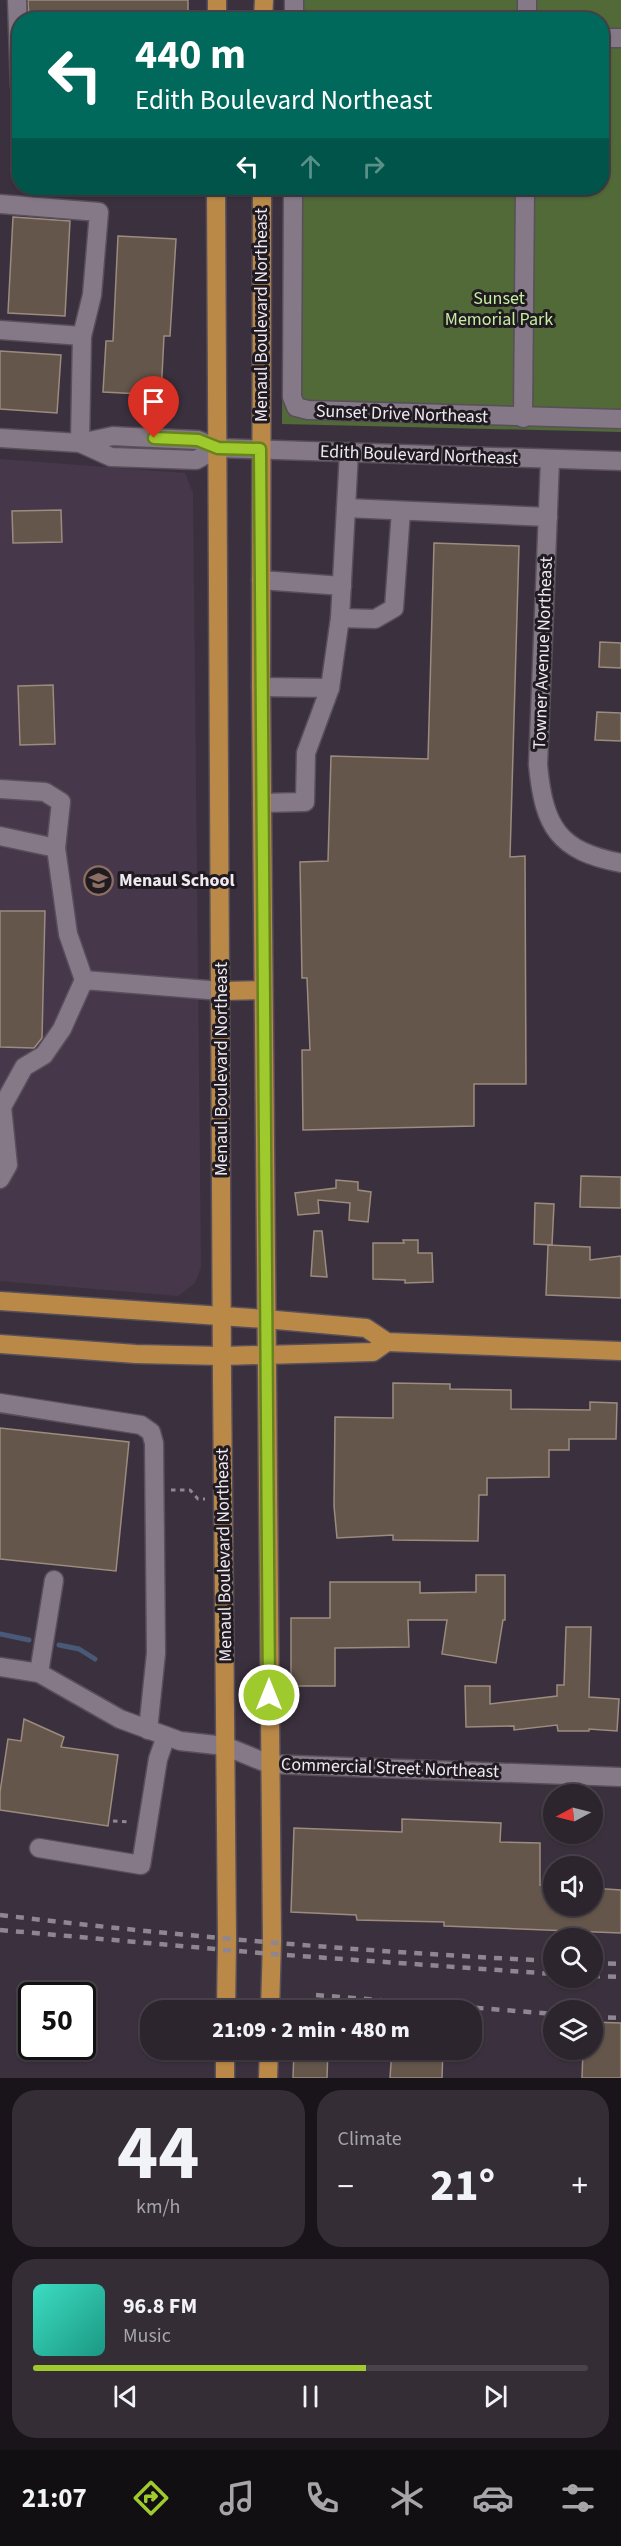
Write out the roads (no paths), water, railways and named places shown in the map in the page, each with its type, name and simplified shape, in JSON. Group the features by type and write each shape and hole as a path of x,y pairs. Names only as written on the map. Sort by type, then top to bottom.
{"main road":[{"name":"Menaul Boulevard Northeast","path":"216,195 226,2000"},
{"name":"Menaul Boulevard Northeast","path":"262,195 261,687 272,1954 270,2000"},
{"path":"221,991 263,990"},
{"path":"0,1301 366,1328 387,1342 621,1351"},
{"path":"0,1344 222,1356 373,1352 387,1342"},
{"path":"225,2060 225,2078"},
{"path":"268,2078 269,2060"}],"street":[{"name":"Sunset Drive Northeast","path":"293,195 292,397 296,408 523,418 621,419"},
{"path":"523,418 525,195"},
{"path":"0,204 99,212 92,295 82,336 80,443"},
{"path":"0,330 82,336"},
{"name":"Edith Boulevard Northeast","path":"0,438 80,443 112,436 198,440 218,448 621,461"},
{"path":"130,457 131,437"},
{"name":"Edith Boulevard Northeast","path":"80,443 111,456 196,460 218,448"},
{"path":"262,803 304,802 306,753 330,688 340,618 349,452"},
{"name":"Towner Avenue Northeast","path":"550,460 538,765 542,800 564,840 579,851 600,859 621,863"},
{"path":"346,508 548,517"},
{"path":"340,618 375,619 394,608 400,511"},
{"path":"261,580 342,586"},
{"path":"261,687 330,688"},
{"path":"0,789 45,792 61,802 56,849 68,934 84,980 62,1029 44,1055 24,1067 2,1107 8,1165 0,1179"},
{"path":"0,836 56,849"},
{"path":"84,980 221,991"},
{"path":"0,1403 141,1425 151,1432 154,1443 156,1653 148,1730"},
{"path":"39,1673 54,1580"},
{"name":"Commercial Street Northeast","path":"2,1670 39,1673 120,1719 180,1741 225,1746 269,1764 621,1777"},
{"path":"39,1848 141,1865 158,1759 166,1736"}],"waterway":[{"path":"0,1634 29,1640"},
{"path":"59,1645 79,1649 95,1659"}],"railway":[{"path":"0,1915 276,1943 543,1960"},
{"path":"0,1930 272,1954 543,1973"},
{"path":"603,1963 621,1964"},
{"path":"603,1976 621,1977"},
{"path":"316,1995 543,2013"},
{"path":"603,2017 621,2018"}],"place":[{"name":"Menaul School","path":"98,880"}],"park label":[{"name":"Sunset Memorial Park","path":"499,308"}]}
